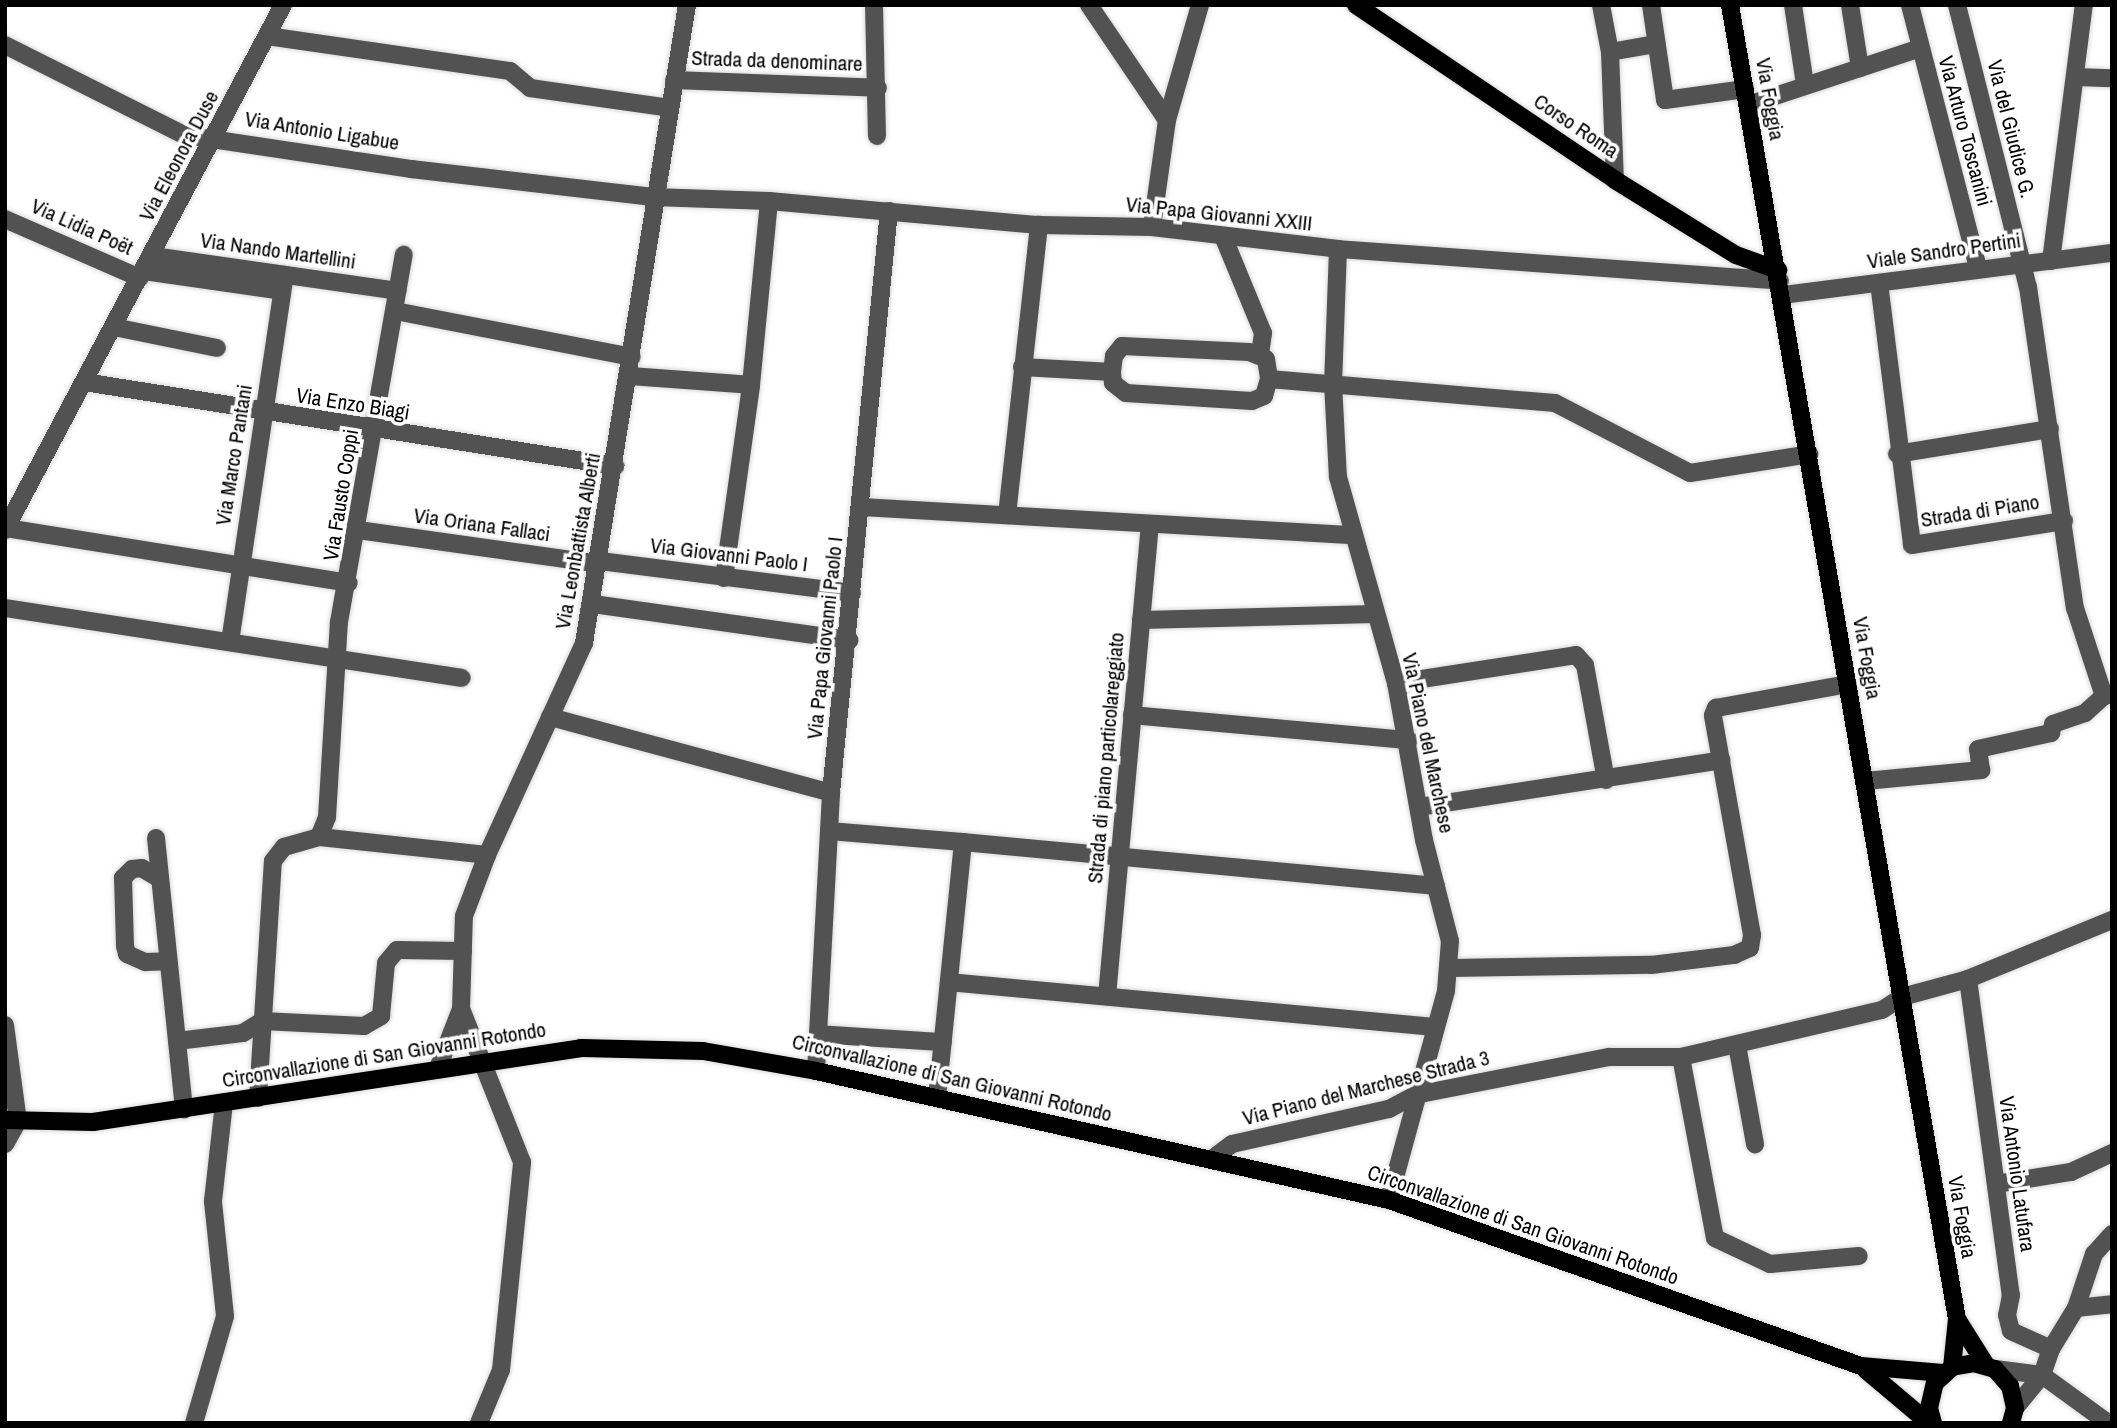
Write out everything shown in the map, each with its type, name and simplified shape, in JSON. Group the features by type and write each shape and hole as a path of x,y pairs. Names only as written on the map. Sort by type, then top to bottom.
{"main road":[{"name":"Corso Roma","path":"1356,5 1615,180 1780,282"},
{"name":"Via Foggia","path":"1730,5 1810,454 1956,1319 1947,1370 1930,1395 1931,1423"},
{"name":"Circonvallazione di San Giovanni Rotondo","path":"12,1121 93,1122 581,1048 646,1047 715,1052 937,1097 1389,1200 1861,1366 1947,1370"},
{"name":"Via Foggia","path":"1956,1319 1990,1367 2010,1386 2013,1415"},
{"name":"Circonvallazione di San Giovanni Rotondo","path":"1861,1366 1931,1423"},
{"path":"1947,1370 1990,1367"}],"street":[{"name":"Via Eleonora Duse","path":"6,529 215,137 282,5"},
{"name":"Via Leonbattista Alberti","path":"479,1423 501,1370 522,1162 461,1009 464,916 487,855 577,662 593,604 632,357 653,197 687,5"},
{"path":"874,5 877,136"},
{"path":"1089,5 1167,120"},
{"path":"1152,227 1167,120 1200,5"},
{"path":"1601,5 1609,52 1615,180"},
{"path":"1651,5 1665,100 1746,97 1805,84 1920,48"},
{"path":"1793,5 1805,84"},
{"path":"1850,5 1860,68"},
{"name":"Via Arturo Toscanini","path":"1910,5 1978,268"},
{"name":"Via del Giudice G.","path":"1957,5 2021,263"},
{"path":"2050,261 2084,5"},
{"path":"267,36 510,71 530,88 670,108"},
{"path":"1609,52 1656,44"},
{"name":"Via Antonio Ligabue","path":"5,45 184,135 215,137 411,169 653,197"},
{"path":"2075,77 2112,78"},
{"name":"Strada da denominare","path":"674,79 878,88"},
{"name":"Via Papa Giovanni XXIII","path":"653,197 769,201 1039,225 1152,227 1338,249 1780,282"},
{"path":"724,578 751,385 769,201"},
{"name":"Via Papa Giovanni Paolo I","path":"816,1071 831,793 849,640 889,211"},
{"name":"Via Lidia Poët","path":"6,220 145,268"},
{"path":"1007,515 1039,225"},
{"path":"1223,236 1263,333 1260,354"},
{"name":"Via Piano del Marchese","path":"1338,249 1333,383 1338,477 1396,683 1409,740 1419,807 1450,941 1450,968 1389,1200"},
{"name":"Viale Sandro Pertini","path":"1780,282 1879,283 1978,268 2112,253"},
{"name":"Via Fausto Coppi","path":"318,837 327,817 336,659 404,255"},
{"name":"Strada di Piano","path":"2021,263 2028,287 2075,608 2108,695"},
{"name":"Via Nando Martellini","path":"145,268 284,283 398,291"},
{"name":"Via Marco Pantani","path":"230,642 284,283"},
{"name":"Strada di Piano","path":"1879,283 1897,454 1912,545 2064,522"},
{"path":"395,310 632,357"},
{"path":"114,327 217,348"},
{"path":"1122,346 1260,354 1266,359 1269,379 1264,396 1252,401 1126,393 1113,383 1114,356 1122,346"},
{"path":"1022,367 1112,372"},
{"path":"629,376 751,385"},
{"path":"1269,379 1555,403 1690,473 1810,454"},
{"name":"Via Enzo Biagi","path":"84,382 263,413 615,466"},
{"path":"1897,454 2050,429"},
{"path":"862,507 1353,535"},
{"name":"Strada di piano particolareggiato","path":"1107,996 1150,525"},
{"path":"6,529 349,583"},
{"name":"Via Oriana Fallaci","path":"358,530 600,563"},
{"name":"Via Giovanni Paolo I","path":"600,563 852,593"},
{"path":"593,604 849,640"},
{"path":"5,608 462,678"},
{"path":"1141,621 1376,614"},
{"path":"1396,683 1576,655 1585,665 1606,780"},
{"path":"1450,968 1651,965 1734,955 1750,948 1752,935 1713,715 1716,708 1848,684"},
{"path":"1865,780 1981,770 1978,749 2052,733 2053,724 2085,713 2108,695"},
{"path":"1132,715 1409,740"},
{"path":"550,717 831,793"},
{"path":"1419,807 1721,760"},
{"path":"829,831 1436,886"},
{"path":"258,1098 273,861 284,846 318,837 487,855"},
{"path":"156,838 184,1110"},
{"path":"937,1097 963,842"},
{"path":"160,879 142,868 132,869 123,878 125,946 127,954 145,962 168,961"},
{"name":"Via Piano del Marchese Strada 3","path":"1212,1159 1232,1144 1390,1109 1415,1095 1609,1057 1681,1057 1882,1010 1902,997 1968,979 2112,920"},
{"path":"177,1041 243,1033 262,1021 364,1026 381,1016 386,963 397,950 463,951"},
{"name":"Via Antonio Latufara","path":"1968,979 1996,1184 2011,1331 2051,1349"},
{"path":"949,982 1434,1027"},
{"path":"438,1068 461,1009"},
{"path":"5,1025 12,1121 5,1144"},
{"path":"818,1034 943,1042"},
{"path":"1737,1045 1755,1144"},
{"path":"1681,1057 1715,1238 1770,1264 1859,1256"},
{"path":"194,1423 225,1316 213,1201 224,1103"},
{"path":"1996,1184 2071,1172 2112,1153"},
{"path":"2013,1415 2042,1375 2051,1349 2076,1308 2108,1239"},
{"path":"2076,1308 2112,1304"},
{"path":"1990,1367 2042,1375 2108,1423"}]}
